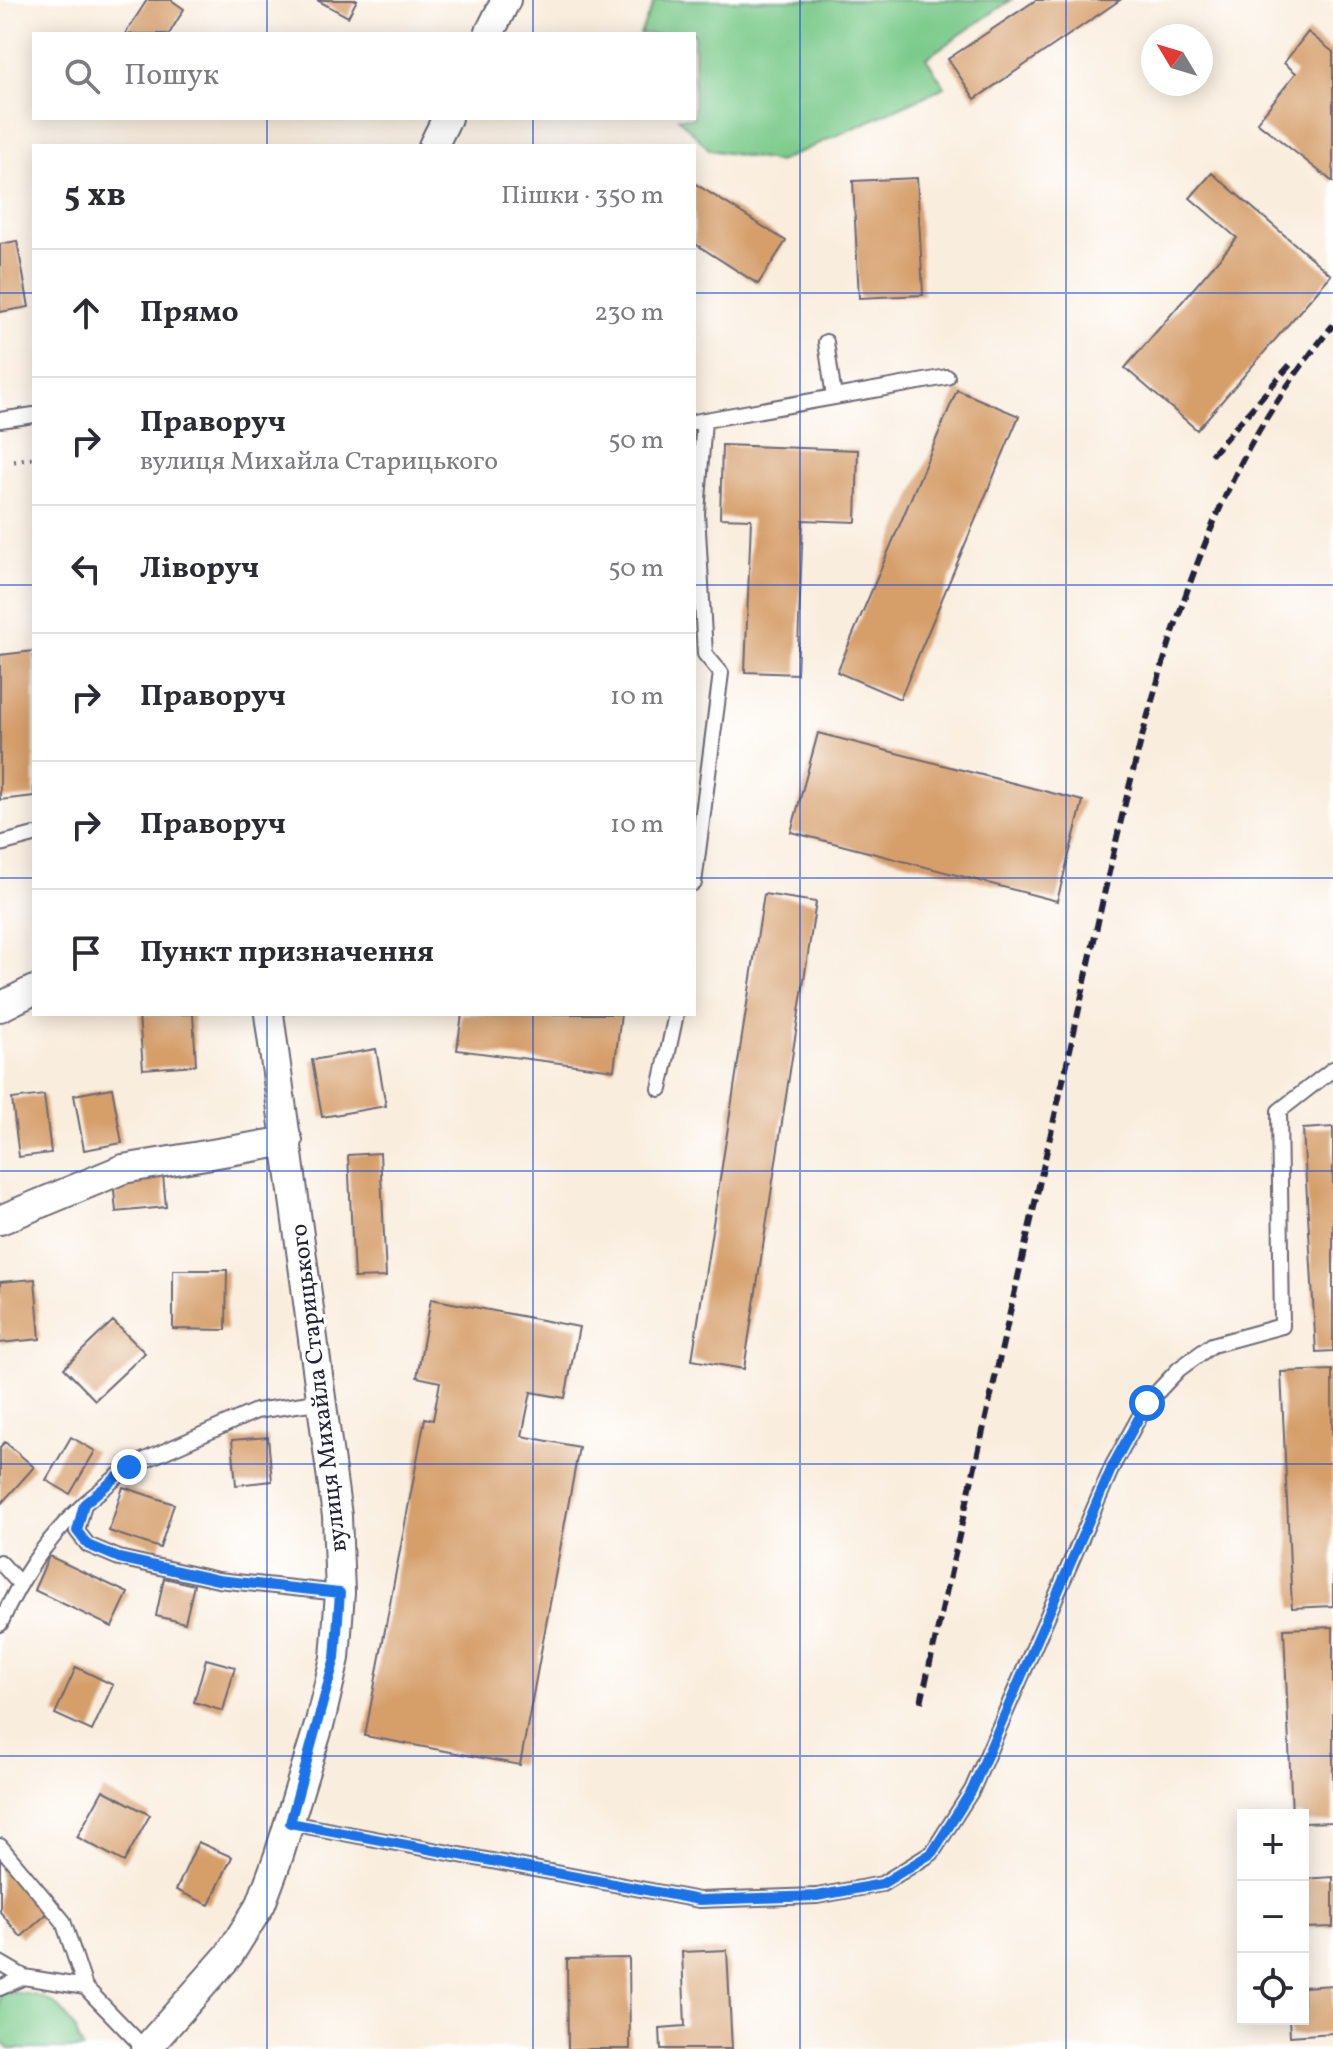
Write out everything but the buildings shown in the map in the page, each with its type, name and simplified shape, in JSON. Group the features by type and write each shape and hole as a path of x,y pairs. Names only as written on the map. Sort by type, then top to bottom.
{"street":[{"path":"490,32 506,0"},
{"path":"434,144 446,120"},
{"path":"0,1007 32,991"},
{"name":"вулиця Михайла Старицького","path":"145,2049 229,1955 261,1904 290,1823 335,1658 340,1593 337,1516 269,1016"},
{"path":"0,1220 123,1169 288,1141"}],"lane":[{"path":"826,342 834,397"},
{"path":"696,867 721,673 699,653 699,421 947,377"},
{"path":"0,420 32,415"},
{"path":"0,844 32,836"},
{"path":"660,1089 676,1016"},
{"path":"290,1823 699,1900 817,1896 882,1884 932,1853 972,1790 1113,1465 1147,1403 1179,1369 1212,1345 1282,1326 1279,1111 1333,1069"},
{"path":"0,1624 19,1583 52,1534 129,1467 256,1411 323,1401"},
{"path":"84,1504 77,1531 88,1545 119,1558 218,1580 340,1593"},
{"path":"0,1562 19,1583"},
{"path":"0,1846 63,1921 85,1987 145,2049"},
{"path":"0,1963 24,1977 85,1987"},
{"path":"0,1988 24,1977"}],"path":[{"path":"14,461 32,458"}],"green space":[{"path":"655,0 1011,0 926,58 945,87 778,162 710,150 680,120 696,120 696,32 641,32"},
{"path":"0,1994 34,1995 55,2004 70,2022 83,2049 9,2049 0,2040"}],"railway":[{"path":"921,1702 1117,837 1156,687 1206,541 1237,471 1281,395 1333,325"},
{"path":"1211,455 1290,365"}],"route":[{"path":"129,1467 84,1504 77,1531 88,1545 119,1558 218,1580 340,1593 335,1658 290,1823 699,1900 817,1896 882,1884 932,1853 972,1790 1113,1465 1147,1403"}]}
